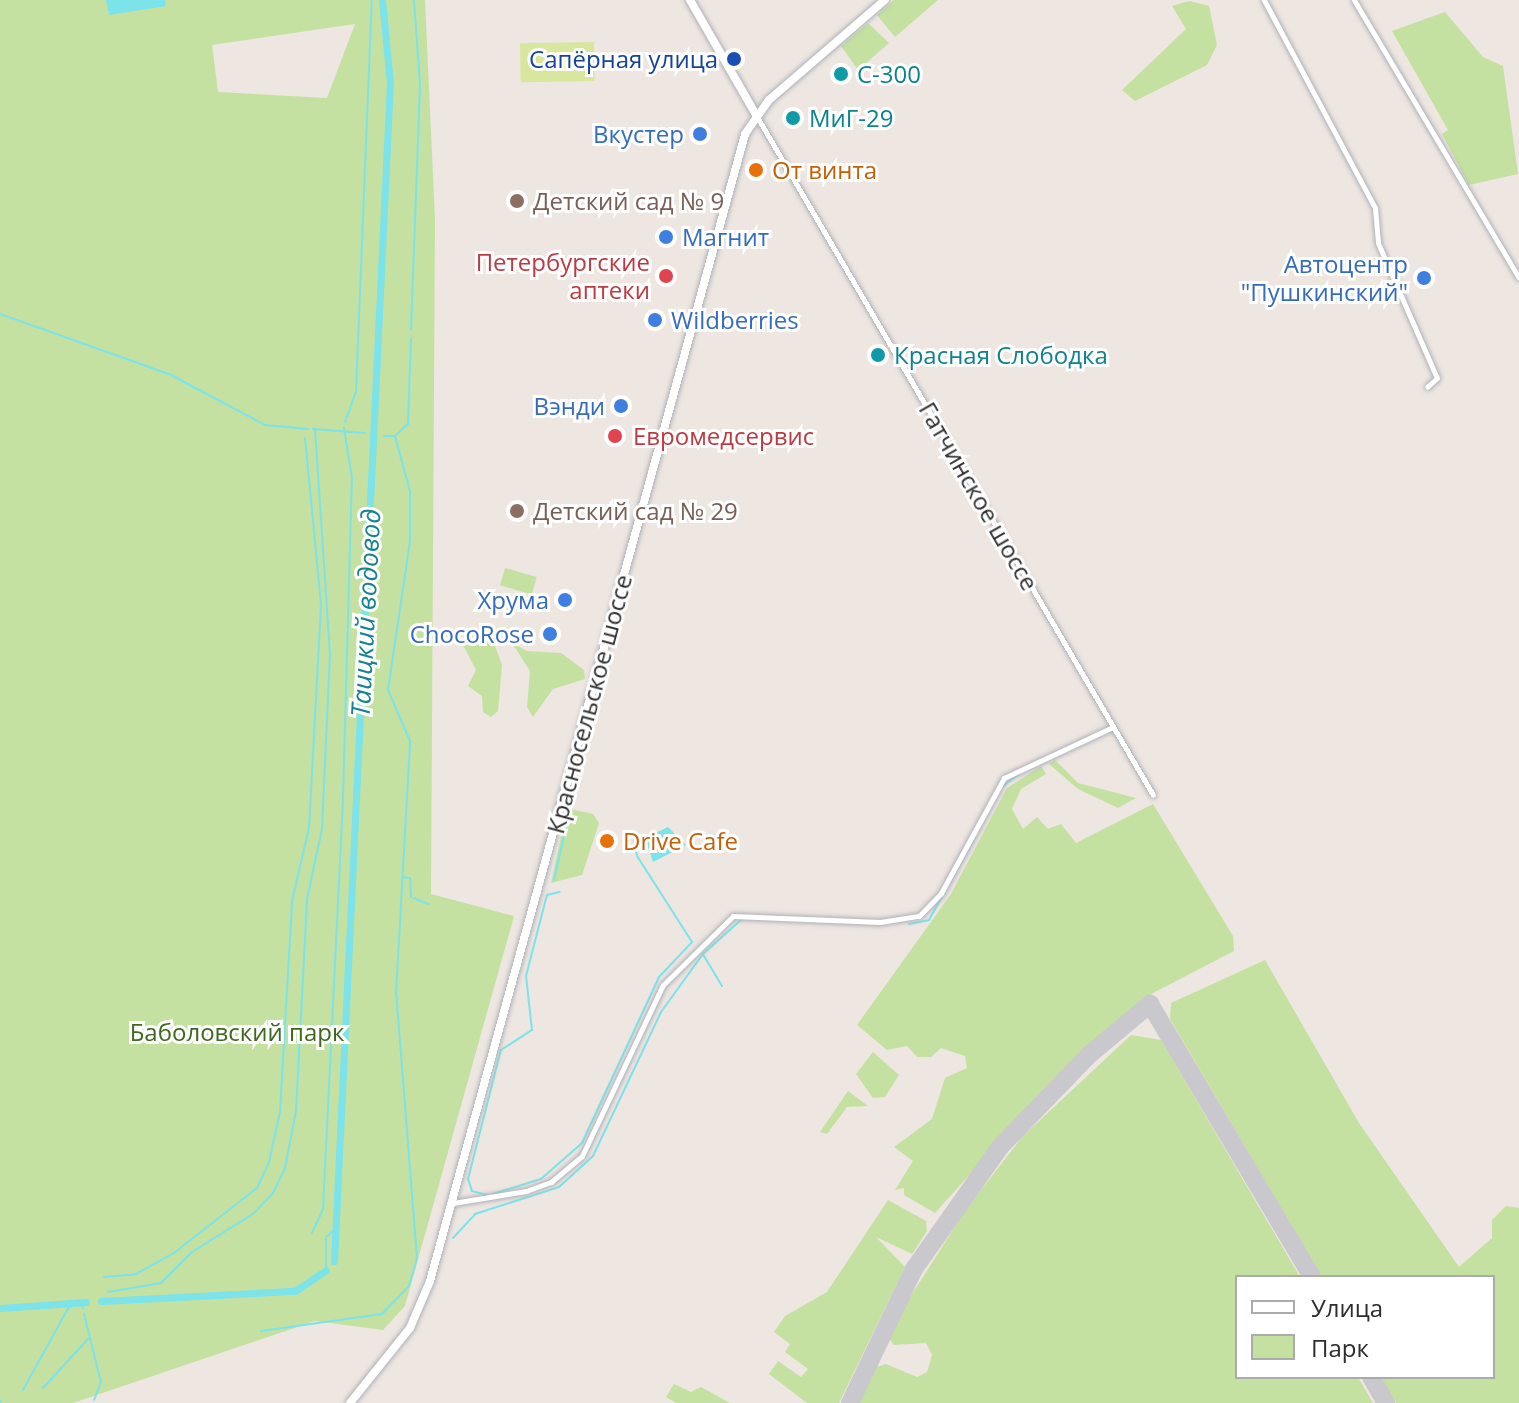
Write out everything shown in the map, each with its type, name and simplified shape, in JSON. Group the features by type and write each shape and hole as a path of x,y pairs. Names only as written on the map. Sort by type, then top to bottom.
{"main road":[{"path":"690,0 756,115 885,0"},
{"name":"Красносельское шоссе","path":"350,1403 419,1312 453,1203 745,134 756,115"}],"street":[{"path":"1264,0 1375,208 1378,243 1437,378 1427,387"},
{"path":"1354,0 1519,278"},
{"name":"Гатчинское шоссе","path":"756,115 1153,795"},
{"path":"453,1203 526,1191 551,1182 582,1156 663,985 733,916 880,922 919,916 941,893 1004,778 1113,727"}],"green space":[{"name":"Баболовский парк","path":"0,0 425,0 435,220 431,894 514,916 405,1306 383,1330 315,1321 73,1403 0,1403","holes":["355,24 327,98 218,92 212,45"]},
{"path":"894,0 938,0 895,37 877,15"},
{"path":"1189,1 1209,6 1217,45 1207,65 1135,101 1122,90 1186,29 1172,6"},
{"path":"1445,12 1483,57 1503,66 1518,174 1469,185 1442,134 1448,130 1392,31"},
{"path":"868,23 889,43 858,70 841,46"},
{"path":"594,42 595,81 521,82 520,43"},
{"path":"505,568 537,577 532,594 500,585"},
{"path":"476,638 494,643 502,665 498,711 491,717 483,712 482,696 468,686 476,670 463,645"},
{"path":"512,643 527,651 561,653 584,670 585,679 553,689 533,717 527,707 530,671"},
{"path":"1055,760 1078,783 1136,798 1118,808 1078,789 1049,764"},
{"path":"1041,766 1046,774 1021,789 1012,809 1023,829 1037,817 1048,829 1061,824 1076,843 1153,804 1233,936 1234,951 1153,993 1078,1054 935,1213 904,1195 904,1188 895,1190 913,1161 894,1147 932,1119 945,1078 967,1068 965,1056 941,1048 931,1057 917,1057 907,1046 887,1050 857,1025 951,894 1007,788"},
{"path":"567,808 593,814 599,823 582,875 551,883"},
{"path":"1265,960 1359,1123 1459,1267 1492,1238 1492,1220 1506,1206 1519,1208 1519,1403 1396,1403 1381,1379 1495,1379 1495,1275 1321,1275 1170,1019 1171,1003"},
{"path":"1131,1035 1161,1040 1299,1275 1235,1275 1235,1379 1359,1379 1373,1403 857,1403 873,1368 886,1364 917,1377 927,1372 932,1355 926,1343 894,1345 888,1337 967,1208 1022,1137"},
{"path":"873,1052 899,1075 885,1097 873,1098 856,1074"},
{"path":"848,1091 868,1106 847,1107 827,1134 820,1132"},
{"path":"888,1200 926,1221 927,1231 912,1254 876,1237 905,1267 839,1403 807,1403 769,1374 778,1361 801,1377 808,1369 785,1352 790,1344 774,1332 785,1316 827,1292"},
{"path":"674,1384 691,1392 701,1387 730,1403 676,1403 666,1397"}],"water":[{"path":"106,0 165,0 166,6 109,15"},
{"path":"668,827 686,845 653,862 645,838"}],"waterway":[{"path":"345,422 356,392 372,0"},
{"name":"Таицкий водовод","path":"334,1261 390,83 382,0"},
{"path":"411,330 420,84 414,0"},
{"path":"0,314 171,375 265,425 308,429"},
{"path":"384,436 395,436 408,424 411,338"},
{"path":"108,1292 161,1283 192,1252 253,1214 273,1193 285,1168 296,1111 307,899 322,829 330,655 315,428"},
{"path":"312,1233 323,1209 343,797 352,478 344,428"},
{"path":"313,429 365,433"},
{"path":"261,1331 382,1314 409,1286 417,1258 396,994 410,741 388,690 410,541 410,491 395,436"},
{"path":"104,1277 136,1274 174,1253 257,1188 269,1162 280,1112 292,901 309,828 321,604 305,438"},
{"path":"1003,786 1020,773"},
{"path":"554,880 570,810"},
{"path":"493,1194 541,1179 582,1143 659,977 692,942 637,856 634,840 642,836 644,842"},
{"path":"909,924 929,920 975,837"},
{"path":"402,877 410,878 411,897"},
{"path":"487,1195 472,1191 468,1179 501,1050 532,1030 526,976 547,895 560,892"},
{"path":"413,898 429,904"},
{"path":"722,986 703,954 742,919"},
{"path":"453,1238 475,1214 559,1187 593,1156 661,1012 703,954"},
{"name":"Таицкий водовод","path":"326,1270 326,1237 339,1226"},
{"name":"Таицкий водовод","path":"101,1301 295,1291 326,1270"},
{"name":"Таицкий водовод","path":"82,1302 83,1308"},
{"name":"Таицкий водовод","path":"0,1308 86,1302"},
{"path":"23,1390 71,1303"},
{"path":"84,1314 101,1382 94,1400"},
{"path":"43,1388 88,1339"}],"taxiway":[{"path":"850,1403 914,1269 1000,1147 1089,1055 1150,1004 1311,1275"},
{"path":"1372,1379 1386,1403"}],"place":[{"name":"Сапёрная улица","path":"734,59"},
{"name":"С-300","path":"841,74"},
{"name":"МиГ-29","path":"793,118"},
{"name":"Вкустер","path":"700,134"},
{"name":"От винта","path":"756,170"},
{"name":"Детский сад № 9","path":"517,201"},
{"name":"Магнит","path":"666,237"},
{"name":"Петербургские аптеки","path":"666,276"},
{"name":"Автоцентр \"Пушкинский\"","path":"1424,278"},
{"name":"Wildberries","path":"655,320"},
{"name":"Красная Слободка","path":"878,355"},
{"name":"Вэнди","path":"621,406"},
{"name":"Евромедсервис","path":"615,436"},
{"name":"Детский сад № 29","path":"517,511"},
{"name":"Хрума","path":"565,600"},
{"name":"ChocoRose","path":"550,634"},
{"name":"Drive Cafe","path":"607,841"}]}
